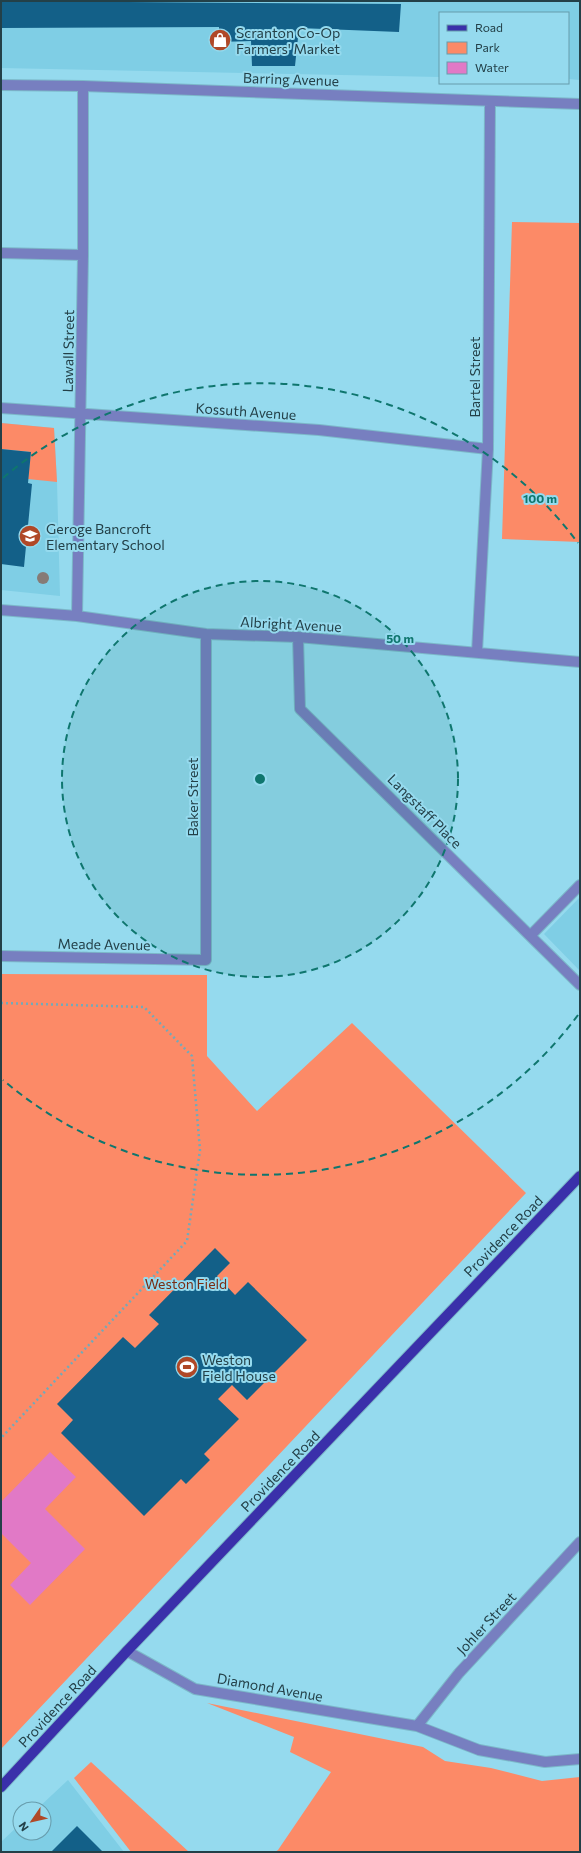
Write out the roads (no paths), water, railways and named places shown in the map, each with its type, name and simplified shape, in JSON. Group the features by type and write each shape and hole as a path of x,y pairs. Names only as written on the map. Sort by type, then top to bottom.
{"main road":[{"name":"Providence Road","path":"1,1787 127,1651 580,1176"}],"street":[{"name":"Barring Avenue","path":"1,85 83,86 490,102 580,104"},
{"name":"Lawall Street","path":"77,616 83,256 83,86"},
{"name":"Bartel Street","path":"477,652 488,449 490,102"},
{"path":"1,253 83,256"},
{"name":"Kossuth Avenue","path":"1,408 319,430 488,449"},
{"name":"Albright Avenue","path":"1,610 77,616 206,634 298,637 580,662"},
{"name":"Baker Street","path":"206,634 206,960"},
{"name":"Langstaff Place","path":"298,637 300,708 580,985"},
{"path":"530,935 580,885"},
{"name":"Meade Avenue","path":"1,956 206,960"},
{"name":"Johler Street","path":"417,1726 459,1673 580,1542"},
{"name":"Diamond Avenue","path":"127,1651 195,1689 417,1726 479,1750 545,1762 580,1760"}],"water":[{"path":"50,1452 76,1477 45,1509 85,1549 30,1605 10,1585 31,1563 1,1533 1,1502"}],"place":[{"name":"Scranton Co-Op Farmers' Market","path":"220,40"},
{"name":"Geroge Bancroft Elementary School","path":"30,536"},
{"name":"Weston Field House","path":"187,1367"}],"park label":[{"name":"Weston Field","path":"186,1283"}]}
